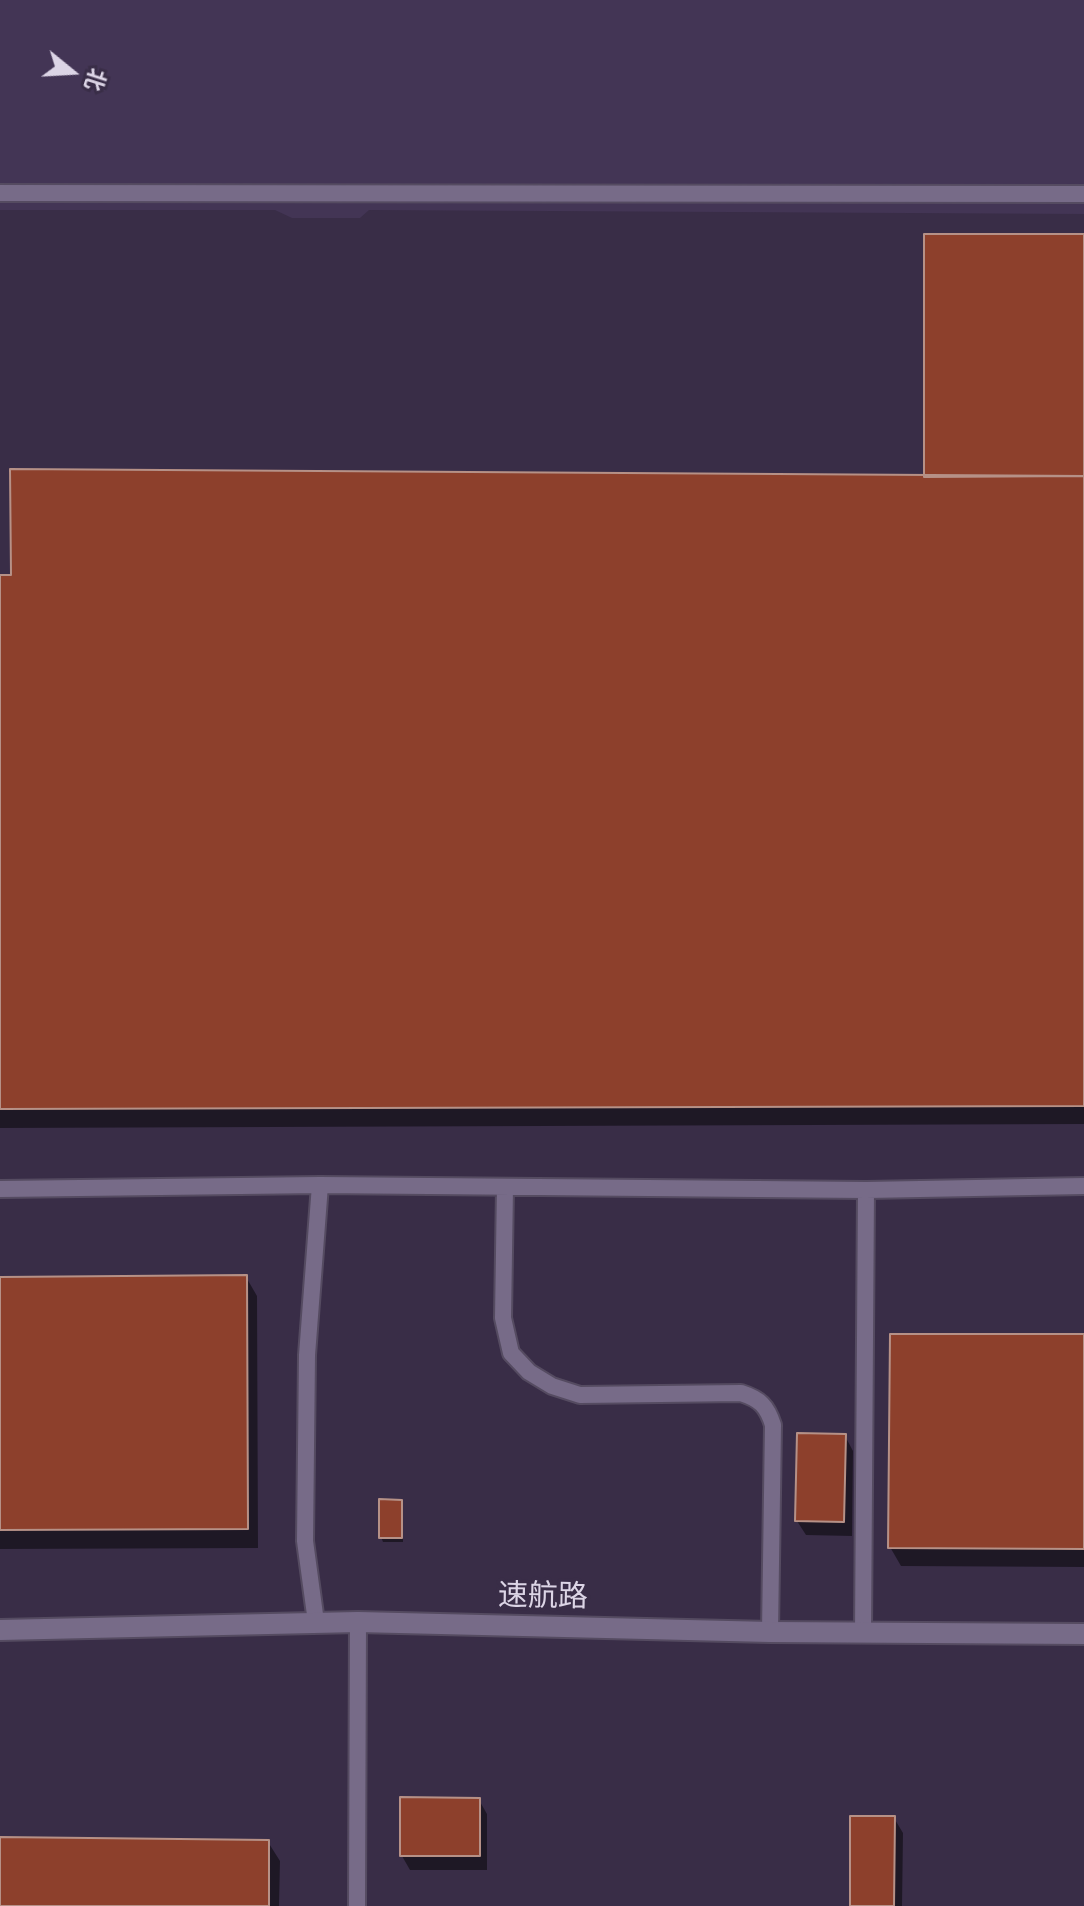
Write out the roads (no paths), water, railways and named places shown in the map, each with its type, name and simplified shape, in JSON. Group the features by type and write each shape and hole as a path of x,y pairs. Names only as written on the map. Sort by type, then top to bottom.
{"street":[{"name":"速航路","path":"0,1630 358,1622 770,1632 1084,1634"}],"lane":[{"path":"0,193 1084,194"},
{"path":"316,1622 305,1541 307,1355 320,1185"},
{"path":"0,1189 320,1185 866,1190 1084,1186"},
{"path":"505,1187 503,1318 511,1353 529,1372 552,1386 580,1395 741,1393 756,1398 767,1408 773,1425 770,1632"},
{"path":"863,1633 866,1190"},
{"path":"357,1906 358,1622"}]}
